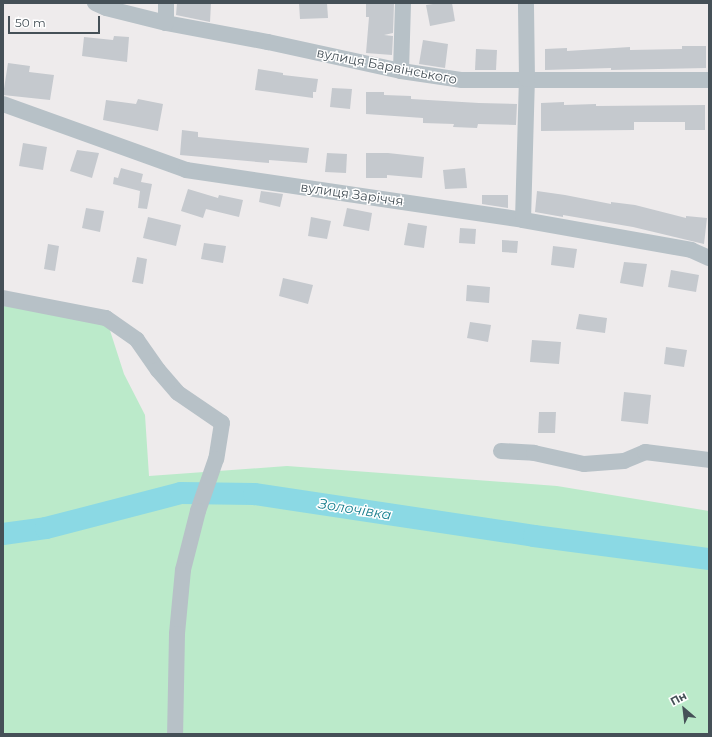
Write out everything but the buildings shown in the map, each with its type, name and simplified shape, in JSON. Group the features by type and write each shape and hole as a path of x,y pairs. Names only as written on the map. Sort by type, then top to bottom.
{"street":[{"name":"вулиця Барвінського","path":"95,3 106,8 166,23 268,42 401,71 462,80 709,80"},
{"path":"166,3 166,23"},
{"path":"401,71 403,3"},
{"path":"523,220 527,79 526,3"},
{"name":"вулиця Заріччя","path":"3,104 186,170 523,220 690,250 709,258"},
{"path":"3,298 106,318 137,340 158,370 178,393 222,423 216,459 198,511 183,570 177,634 175,734"},
{"path":"501,451 534,453 584,464 624,461 645,452 709,460"}],"green space":[{"path":"3,298 106,318 124,374 145,415 149,476 287,466 557,486 709,511 709,734 3,734"}],"waterway":[{"name":"Золочівка","path":"3,534 46,528 181,493 254,494 534,536 709,559"}]}
